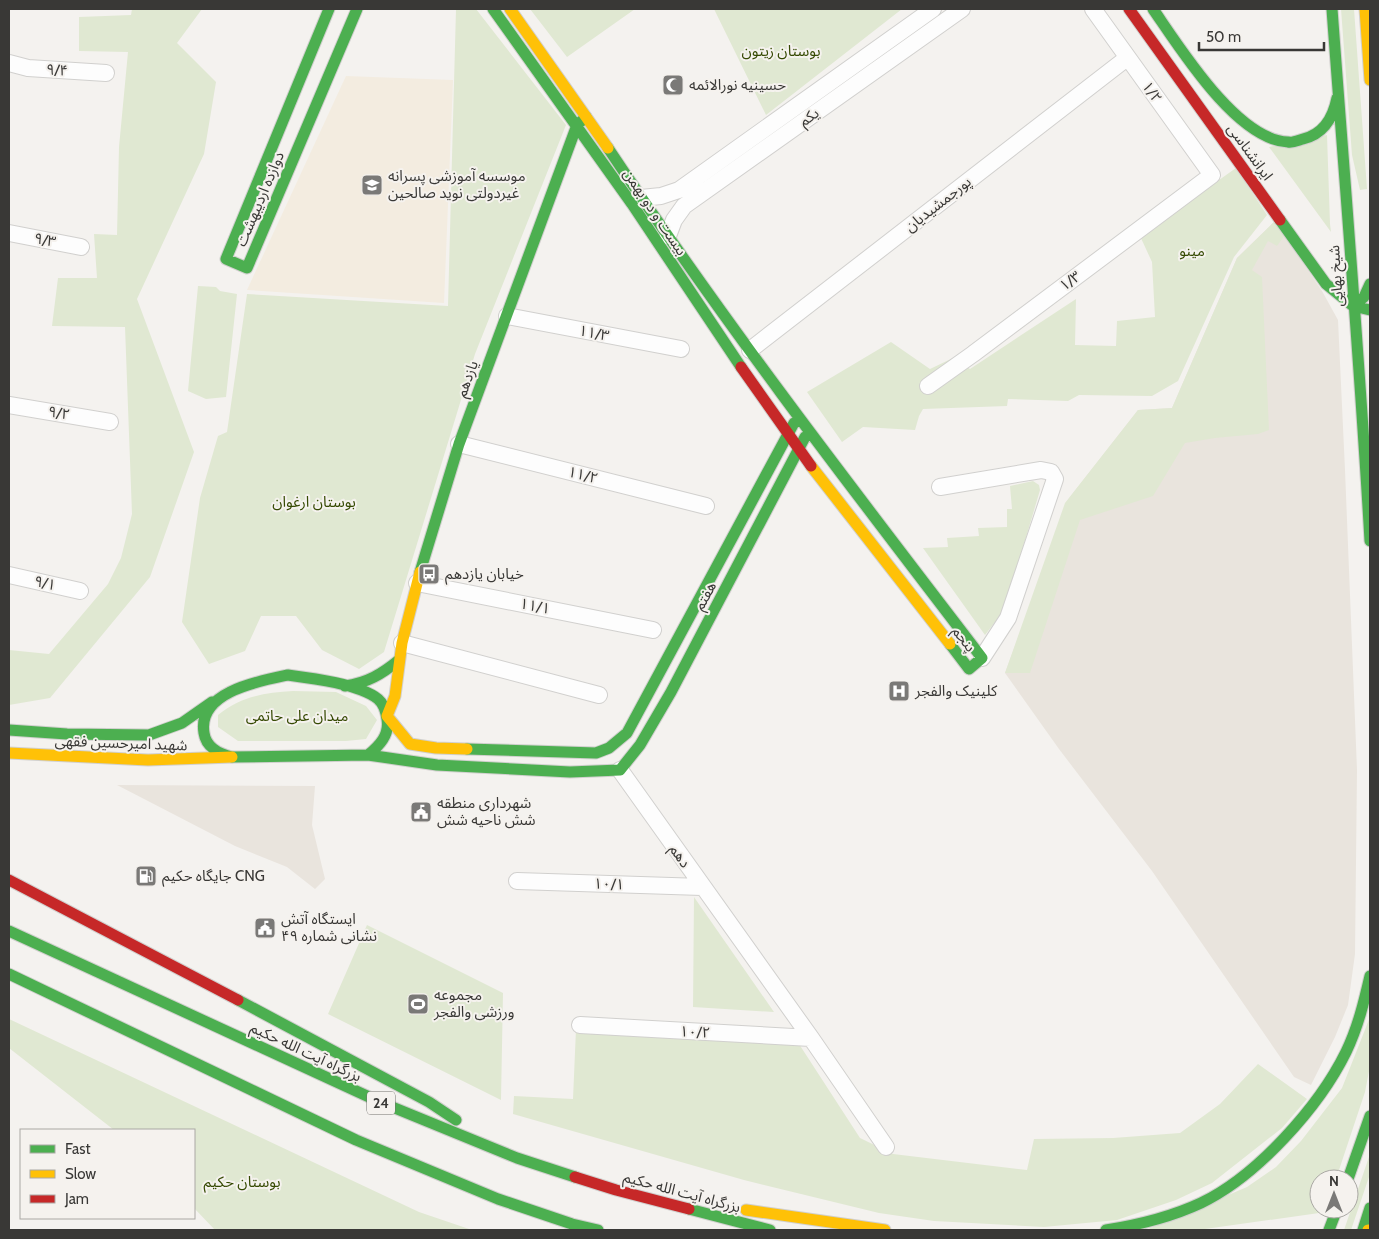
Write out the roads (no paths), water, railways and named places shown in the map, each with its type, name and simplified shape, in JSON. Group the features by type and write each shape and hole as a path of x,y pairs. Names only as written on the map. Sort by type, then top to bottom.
{"main road":[{"name":"دوازده اردیبهشت","path":"329,9 226,259 247,268 357,9"},
{"name":"بیست و دو بهمن","path":"493,9 632,204 788,434"},
{"name":"بیست و دو بهمن","path":"510,9 586,116 641,198 808,431"},
{"name":"ایرانشناسی","path":"1129,9 1326,284 1353,306"},
{"name":"ایرانشناسی","path":"1153,9 1212,92 1233,113 1270,138 1283,142 1303,141 1320,132 1333,118 1339,87"},
{"name":"شیخ بهایی","path":"1332,9 1353,306 1360,369 1370,541"},
{"path":"1365,9 1370,80"},
{"name":"یازدهم","path":"388,716 395,696 402,643 417,583 459,444 577,125 586,116"},
{"path":"1353,306 1364,297 1370,284"},
{"path":"1353,306 1370,310"},
{"path":"1360,369 1370,342"},
{"name":"هفتم","path":"609,748 627,733 798,416"},
{"name":"هفتم","path":"620,770 640,745 671,692 808,431"},
{"name":"پنجم","path":"788,434 968,669 982,658 808,431"},
{"path":"343,686 364,684 383,673 399,660"},
{"path":"288,675 308,677 376,697 410,744 436,748 596,753 609,748 620,770 570,772 446,765 368,754 232,757 221,754 212,748 205,740 202,729 203,718 207,708 214,700 259,680 288,675"},
{"name":"شهید امیرحسین فقهی","path":"9,730 67,734 149,734 182,723 214,700"},
{"path":"368,754 378,748 384,739 388,728 388,716"},
{"name":"شهید امیرحسین فقهی","path":"9,753 109,760 189,761 232,757"},
{"path":"9,880 429,1102 517,1158"},
{"name":"بزرگراه آیت الله حکیم","path":"9,931 380,1102 517,1158 616,1190 770,1230"},
{"path":"9,974 356,1140 498,1198 572,1224 598,1230"},
{"path":"1106,1230 1136,1225 1171,1215 1200,1203 1240,1178 1275,1146 1314,1104 1331,1079 1361,1015 1370,976"},
{"path":"1351,1169 1370,1116"},
{"path":"676,1206 731,1208 885,1230"},
{"path":"1363,1230 1370,1208"}],"street":[{"name":"یکم","path":"641,198 661,196 679,190 933,9"},
{"name":"یکم","path":"668,236 674,220 684,206 962,9"},
{"name":"۱/۲","path":"1093,9 1212,175"},
{"name":"پورجمشیدیان","path":"750,350 1127,58"},
{"name":"۹/۴","path":"9,63 28,68 106,73"},
{"name":"۱/۳","path":"928,386 1212,175"},
{"name":"۹/۳","path":"9,233 81,247"},
{"name":"۱۱/۳","path":"507,316 681,349"},
{"name":"۹/۲","path":"9,405 110,422"},
{"name":"۱۱/۲","path":"459,444 706,506"},
{"path":"940,487 1041,470 1051,472 1055,479 1008,618 982,658"},
{"name":"۹/۱","path":"9,575 80,591"},
{"name":"۱۱/۱","path":"417,583 653,630"},
{"path":"402,643 599,694"},
{"name":"دهم","path":"620,770 811,1038 886,1147"},
{"name":"۱۰/۱","path":"517,881 702,887"},
{"name":"۱۰/۲","path":"580,1025 811,1038"}],"place":[{"name":"حسینیه نورالائمه","path":"673,85"},
{"name":"موسسه آموزشی پسرانه غیردولتی نوید صالحین","path":"372,185"},
{"name":"خیابان یازدهم","path":"429,574"},
{"name":"کلینیک والفجر","path":"899,691"},
{"name":"شهرداری منطقه شش ناحیه شش","path":"421,812"},
{"name":"جایگاه حکیم CNG","path":"146,876"},
{"name":"ایستگاه آتش نشانی شماره ۴۹","path":"265,928"},
{"name":"مجموعه ورزشی والفجر","path":"418,1004"}],"park label":[{"name":"بوستان زیتون","path":"781,51"},
{"name":"مینو","path":"1192,251"},
{"name":"بوستان ارغوان","path":"314,502"},
{"name":"میدان علی حاتمی","path":"297,716"},
{"name":"بوستان حکیم","path":"242,1182"}]}
